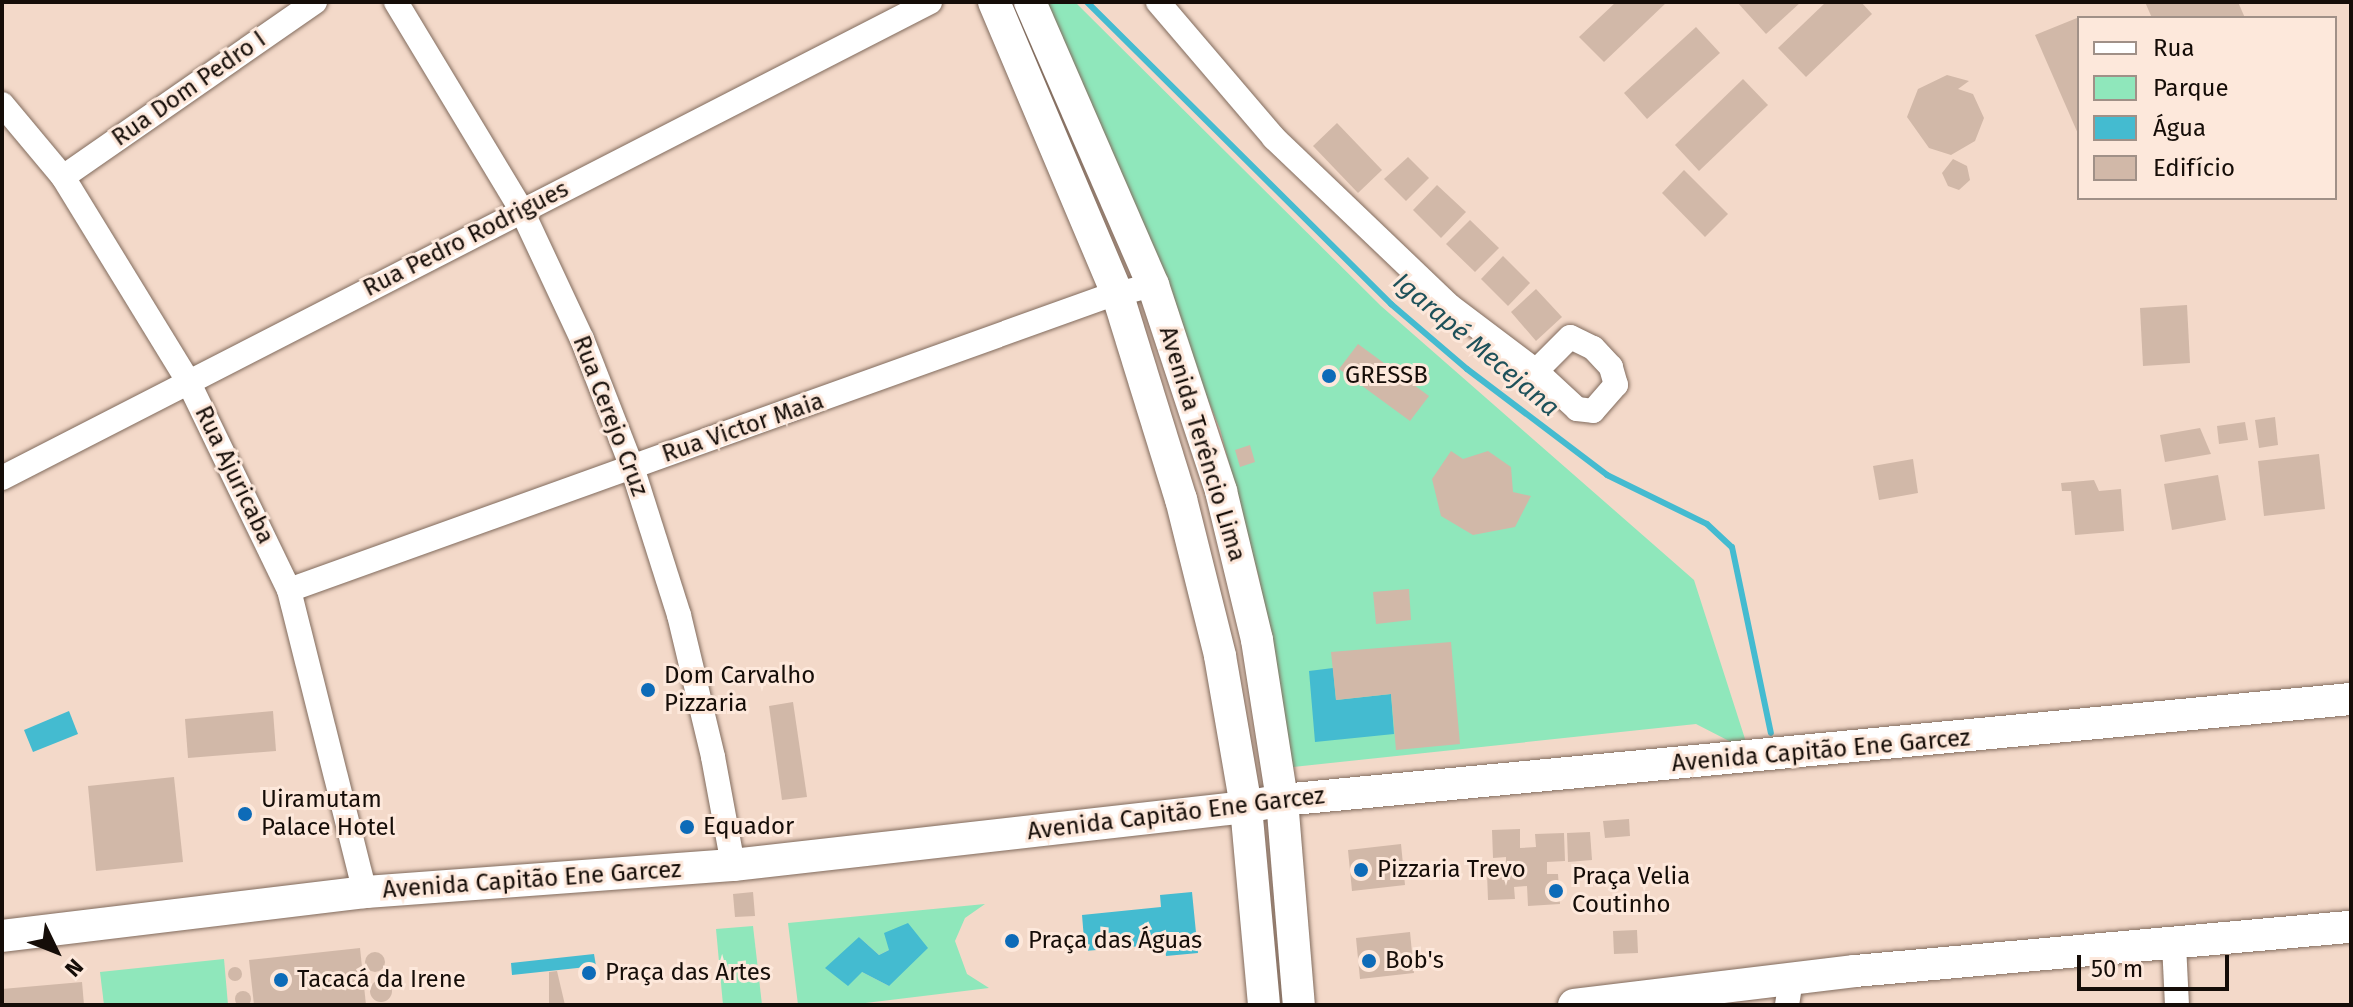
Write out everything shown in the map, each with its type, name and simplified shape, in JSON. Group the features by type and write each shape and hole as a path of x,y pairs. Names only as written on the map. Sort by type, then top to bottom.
{"main road":[{"name":"Avenida Terêncio Lima","path":"994,2 1118,296 1181,499 1220,656 1246,807 1264,1004"},
{"name":"Avenida Terêncio Lima","path":"1030,2 1153,285 1221,491 1257,640 1282,800 1299,1002"},
{"name":"Avenida Capitão Ene Garcez","path":"2,936 365,892 733,865 1246,807 1282,800 2351,699"},
{"path":"1574,1005 1789,993 1855,971 2351,927"},
{"path":"1254,1005 1299,1002"}],"street":[{"name":"Rua Dom Pedro I","path":"63,177 315,2"},
{"name":"Rua Cerejo Cruz","path":"396,2 522,211 582,339 632,467 679,615 713,757 733,865"},
{"name":"Rua Pedro Rodrigues","path":"2,478 930,2"},
{"path":"1158,2 1274,138 1396,258 1450,306 1536,371"},
{"name":"Rua Ajuricaba","path":"2,104 63,177 188,381 289,590 365,892"},
{"name":"Rua Victor Maia","path":"289,590 1105,297 1153,285"},
{"path":"2174,944 2177,1005"}],"green space":[{"name":"GRESSB","path":"1046,2 1075,2 1381,306 1694,580 1746,742 1735,744 1696,724 1293,767 1259,578 1220,429"},
{"path":"985,904 965,918 955,941 967,974 989,988 849,1005 798,1005 788,923","holes":["859,937 879,955 889,950 889,986 862,972"]},
{"path":"753,926 762,1005 723,1005 716,929"},
{"path":"224,959 228,1005 104,1005 100,972"}],"water":[{"path":"1333,668 1336,700 1391,694 1394,734 1315,742 1309,671"},
{"path":"69,711 78,734 33,752 24,730"},
{"path":"1192,892 1198,953 1166,956 1165,944 1085,951 1082,915 1161,907 1160,895"},
{"path":"908,923 928,948 889,986 862,972 848,986 825,968 859,937 879,955 889,950 884,933"},
{"path":"594,954 596,966 512,975 511,963"}],"building":[{"path":"1616,2 1667,2 1604,62 1579,37"},
{"path":"1737,2 1801,2 1766,34"},
{"path":"1826,2 1861,2 1872,14 1806,77 1778,48"},
{"path":"2145,2 2238,2 2244,16 2151,16"},
{"path":"2077,18 2077,131 2035,35"},
{"path":"1696,27 1720,53 1647,119 1624,93"},
{"path":"1947,75 1969,81 1958,89 1973,94 1984,118 1975,141 1951,155 1929,148 1907,117 1918,89"},
{"path":"1743,79 1768,105 1699,171 1675,145"},
{"path":"1337,123 1382,170 1358,193 1313,146"},
{"path":"1408,157 1429,178 1406,201 1384,179"},
{"path":"1953,159 1967,166 1970,180 1959,190 1948,186 1942,173"},
{"path":"1684,170 1728,214 1705,237 1662,193"},
{"path":"1437,185 1466,212 1441,238 1413,210"},
{"path":"1470,220 1499,248 1475,272 1446,244"},
{"path":"1503,256 1530,283 1508,306 1481,279"},
{"path":"1536,289 1562,317 1536,341 1511,312"},
{"path":"2187,305 2190,363 2143,366 2140,308"},
{"path":"1358,344 1429,396 1410,421 1339,369"},
{"path":"2275,417 2278,445 2259,448 2255,420"},
{"path":"2245,422 2248,440 2219,444 2217,426"},
{"path":"2200,428 2211,454 2165,462 2160,435"},
{"path":"1250,445 1255,462 1240,467 1235,450"},
{"path":"1451,451 1463,459 1488,451 1511,467 1513,492 1531,496 1515,527 1473,535 1441,516 1432,479"},
{"path":"2319,454 2325,509 2264,516 2258,461"},
{"path":"1913,459 1918,493 1879,500 1873,466"},
{"path":"2218,475 2226,520 2172,530 2164,484"},
{"path":"2094,480 2099,491 2121,489 2124,531 2075,535 2071,491 2062,491 2061,483"},
{"path":"1409,589 1411,620 1376,624 1373,592"},
{"path":"1451,642 1460,744 1396,750 1391,694 1336,700 1331,652"},
{"path":"793,702 807,797 782,800 769,706"},
{"path":"273,711 276,751 188,758 185,719"},
{"path":"174,777 183,862 96,871 88,786"},
{"path":"1629,819 1630,836 1605,838 1603,821"},
{"path":"1520,829 1520,848 1536,847 1535,834 1564,833 1565,861 1547,862 1547,874 1558,874 1560,904 1528,906 1527,886 1514,887 1515,899 1488,900 1487,873 1506,872 1506,857 1493,858 1492,830"},
{"path":"1590,832 1592,860 1568,862 1567,833"},
{"path":"1401,844 1405,885 1352,891 1348,850"},
{"path":"753,892 755,916 735,917 733,894"},
{"path":"1637,930 1638,953 1614,954 1613,931"},
{"path":"1410,932 1414,973 1360,979 1356,938"},
{"path":"360,948 366,1005 254,1005 249,960"},
{"path":"375,952 382,955 385,962 382,969 375,972 368,969 365,962 368,955"},
{"path":"235,967 242,974 235,981 228,974"},
{"path":"557,971 565,1005 549,1005 549,972"},
{"path":"377,980 385,980 392,991 385,1002 377,1002 370,995 370,987"},
{"path":"82,982 84,1005 2,1005 2,989"},
{"path":"243,991 249,993 249,1005 243,1007 237,1005 235,999 237,993"}],"waterway":[{"name":"Igarapé Mecejana","path":"1087,2 1391,304 1467,369 1607,475 1707,524 1732,547 1771,733"}],"place":[{"name":"GRESSB","path":"1329,376"},
{"name":"Dom Carvalho Pizzaria","path":"648,690"},
{"name":"Uiramutam Palace Hotel","path":"245,814"},
{"name":"Equador","path":"687,827"},
{"name":"Pizzaria Trevo","path":"1361,870"},
{"name":"Praça Velia Coutinho","path":"1556,891"},
{"name":"Praça das Águas","path":"1012,941"},
{"name":"Bob's","path":"1369,961"},
{"name":"Praça das Artes","path":"589,973"},
{"name":"Tacacá da Irene","path":"281,980"}]}
